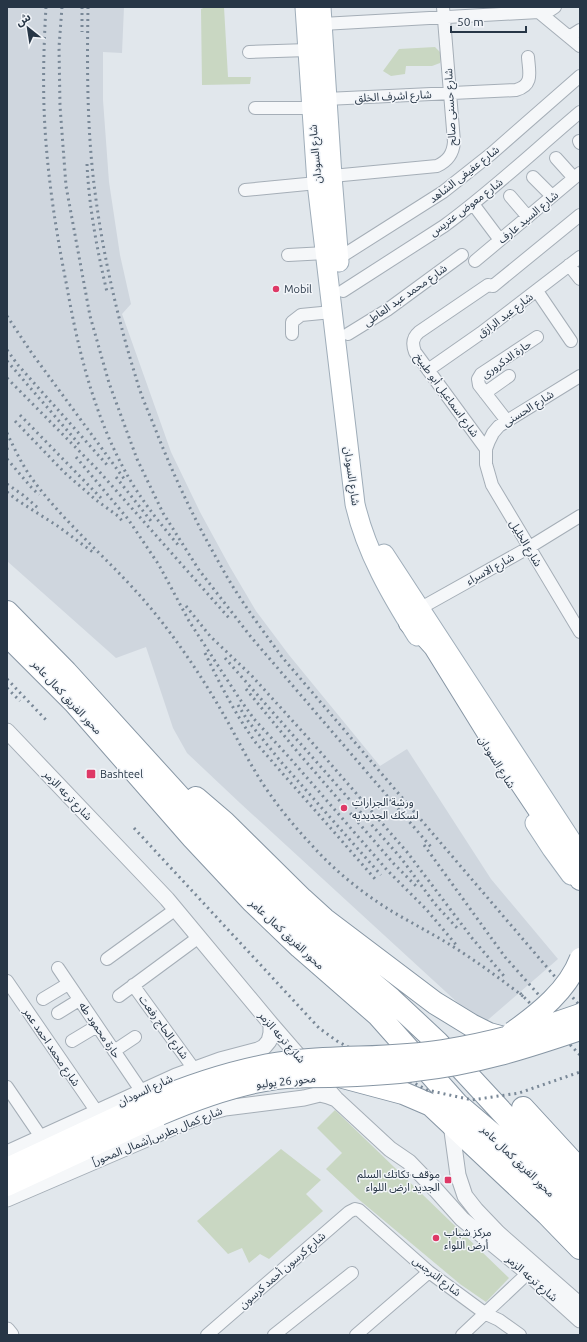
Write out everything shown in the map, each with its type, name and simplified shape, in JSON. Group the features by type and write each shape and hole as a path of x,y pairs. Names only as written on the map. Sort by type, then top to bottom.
{"highway":[{"name":"محور الفريق كمال عامر","path":"7,612 61,678 169,786 288,912 419,1024 531,1145 580,1193"},
{"path":"414,616 425,636 434,647 494,744 569,856 580,880"},
{"name":"محور الفريق كمال عامر","path":"7,635 61,678 75,703 193,838 247,896 295,942 378,1015 458,1105 498,1139 531,1145 580,1220"},
{"path":"169,786 195,797 203,803 324,919 435,1003 470,1025 489,1034 504,1038 548,1003 569,979 580,958"},
{"name":"محور 26 يوليو","path":"7,1157 150,1103 208,1078 246,1068 305,1059 383,1056 448,1049 504,1038 580,1014"},
{"name":"محور 26 يوليو","path":"7,1186 150,1103 205,1097 276,1079 385,1075 446,1067 481,1061 532,1047 580,1030"},
{"path":"340,1076 415,1096 431,1105 547,1214 580,1248"},
{"path":"523,1108 531,1145 580,1170"}],"main road":[{"name":"شارع السودان","path":"305,7 308,50 319,103"},
{"name":"شارع السودان","path":"321,16 319,103 324,180 332,255 332,312 352,487 359,521 371,554 580,854"},
{"name":"شارع السودان","path":"332,255 342,291 369,517 372,529 414,616 552,849 567,870 580,884"}],"street":[{"path":"321,16 538,11 555,7"},
{"path":"538,11 580,46"},
{"name":"شارع حسنى صالح","path":"245,190 437,166 450,157 454,142 443,12"},
{"path":"569,37 580,30"},
{"path":"249,52 308,50"},
{"name":"شارع اشرف الخلق","path":"255,108 516,90 525,86 530,77 528,57"},
{"name":"شارع عفيفى الشاهد","path":"332,255 443,192 491,154 580,76"},
{"name":"شارع معوض عتريس","path":"342,291 444,226 473,204 580,112"},
{"path":"556,158 577,175"},
{"name":"شارع السيد عارف","path":"475,261 577,175"},
{"path":"533,177 552,196"},
{"path":"510,196 528,217"},
{"path":"473,204 500,240"},
{"name":"شارع اسماعيل أبو طبيخ","path":"486,449 413,347 416,334 490,285 493,286 580,215"},
{"path":"288,255 332,255"},
{"name":"شارع محمد عبد العاطى","path":"348,334 387,310 462,255"},
{"name":"شارع عبد الرازق","path":"428,370 481,333 580,257"},
{"path":"569,265 580,279"},
{"path":"537,291 571,341"},
{"path":"292,334 292,322 301,315 332,312"},
{"name":"حارة الدكرورى","path":"507,421 478,382 479,376 537,337"},
{"path":"485,393 509,376"},
{"name":"شارع الحسنى","path":"486,449 493,433 499,426 580,376"},
{"name":"شارع الخليل","path":"486,449 486,464 492,485 528,548 580,632"},
{"name":"شارع الاسراء","path":"414,616 580,516"},
{"name":"شارع ترعه الزمر","path":"7,731 176,910 336,1099 390,1149 409,1162 462,1219 580,1320"},
{"path":"107,959 176,910"},
{"path":"118,996 199,937"},
{"name":"حارة محمود طه","path":"58,968 150,1103"},
{"name":"شارع محمد احمد عمر","path":"7,981 96,1112"},
{"path":"46,994 68,984"},
{"name":"شارع الحاج رفعت","path":"133,985 194,1068"},
{"path":"58,1013 80,1000"},
{"path":"258,1050 269,1041 271,1024"},
{"path":"72,1041 97,1026"},
{"path":"114,1051 135,1037"},
{"path":"258,1050 276,1056 281,1060 294,1083 293,1091 289,1099"},
{"name":"شارع السودان","path":"7,1157 41,1137 96,1112 150,1103 194,1068 258,1050"},
{"path":"7,1087 41,1137"},
{"name":"شارع كمال بطرس[شمال المحور]","path":"7,1199 207,1114 225,1108 320,1094 336,1099"},
{"path":"451,1124 458,1175 465,1196 498,1233 580,1305"},
{"name":"شارع كرسون أحمد كرسون","path":"207,1335 352,1209 358,1210"},
{"name":"شارع النرجس","path":"358,1210 429,1272 486,1314 499,1320 517,1334"},
{"path":"356,1335 429,1272"},
{"path":"274,1335 352,1273"},
{"path":"462,1335 528,1274"},
{"path":"7,1330 11,1335"}],"shaded area":[{"path":"7,7 124,7 122,53 103,52 103,100 109,182 120,255 131,304 122,314 171,452 200,512 256,611 289,655 380,766 407,749 491,879 558,959 482,1025 187,753 173,728 146,647 116,658 7,561"}],"green space":[{"path":"206,7 224,7 228,77 251,77 250,84 202,85 201,9"},
{"path":"435,47 442,54 440,63 432,66 406,66 405,74 391,76 383,71 399,49"},
{"name":"مركز شباب أرض اللواء","path":"335,1110 509,1278 486,1302 460,1284 357,1198 326,1169 342,1153 317,1128"},
{"path":"281,1149 321,1180 306,1194 323,1211 269,1259 260,1254 249,1263 242,1248 228,1254 197,1221"}],"railway":[{"path":"46,7 44,95 45,130 49,174 55,220 76,334 88,381 104,427 114,449 137,491 150,510 180,547"},
{"path":"62,7 59,47 60,106 66,186 90,316 109,383 137,459 163,513 199,570 251,637 431,847"},
{"path":"82,7 82,32"},
{"path":"88,7 90,140 97,209 111,284 140,392 193,515 229,580 250,613 282,657 580,1006"},
{"path":"87,164 94,228 107,292"},
{"path":"7,316 31,352 125,480"},
{"path":"7,350 18,365 108,466"},
{"path":"7,361 79,444"},
{"path":"7,378 98,470 230,619"},
{"path":"20,415 101,498"},
{"path":"15,421 65,473 96,500 118,516 124,523"},
{"path":"7,433 28,472 48,499 129,584 174,638 212,696 265,787 283,812 307,840 345,878 364,892 393,912 465,954 524,997"},
{"path":"76,457 128,519 159,565 189,621 254,719 387,870 426,909 458,947"},
{"path":"7,459 39,495"},
{"path":"116,477 151,521"},
{"path":"7,484 38,508"},
{"path":"7,492 94,553"},
{"path":"186,606 210,636 252,676 309,739 407,852 472,938 504,976"},
{"path":"205,653 235,710 256,743 376,880"},
{"path":"225,658 401,858 435,904 458,929"},
{"path":"7,679 46,720"},
{"path":"7,688 20,701"},
{"path":"246,689 296,750 394,864 416,886"},
{"path":"238,705 248,721 282,763 381,875"},
{"path":"134,828 319,1028 337,1041 427,1090 472,1100 519,1093 580,1072"},
{"path":"424,845 505,957 580,1041"},
{"path":"520,993 580,1055"}],"place":[{"name":"Mobil","path":"276,289"},
{"name":"Bashteel","path":"91,774"},
{"name":"ورشة الجرارات لسكك الحديديه","path":"344,808"},
{"name":"موقف تكاتك السلم الجديد ارض اللواء","path":"448,1180"},
{"name":"مركز شباب أرض اللواء","path":"436,1238"}]}
